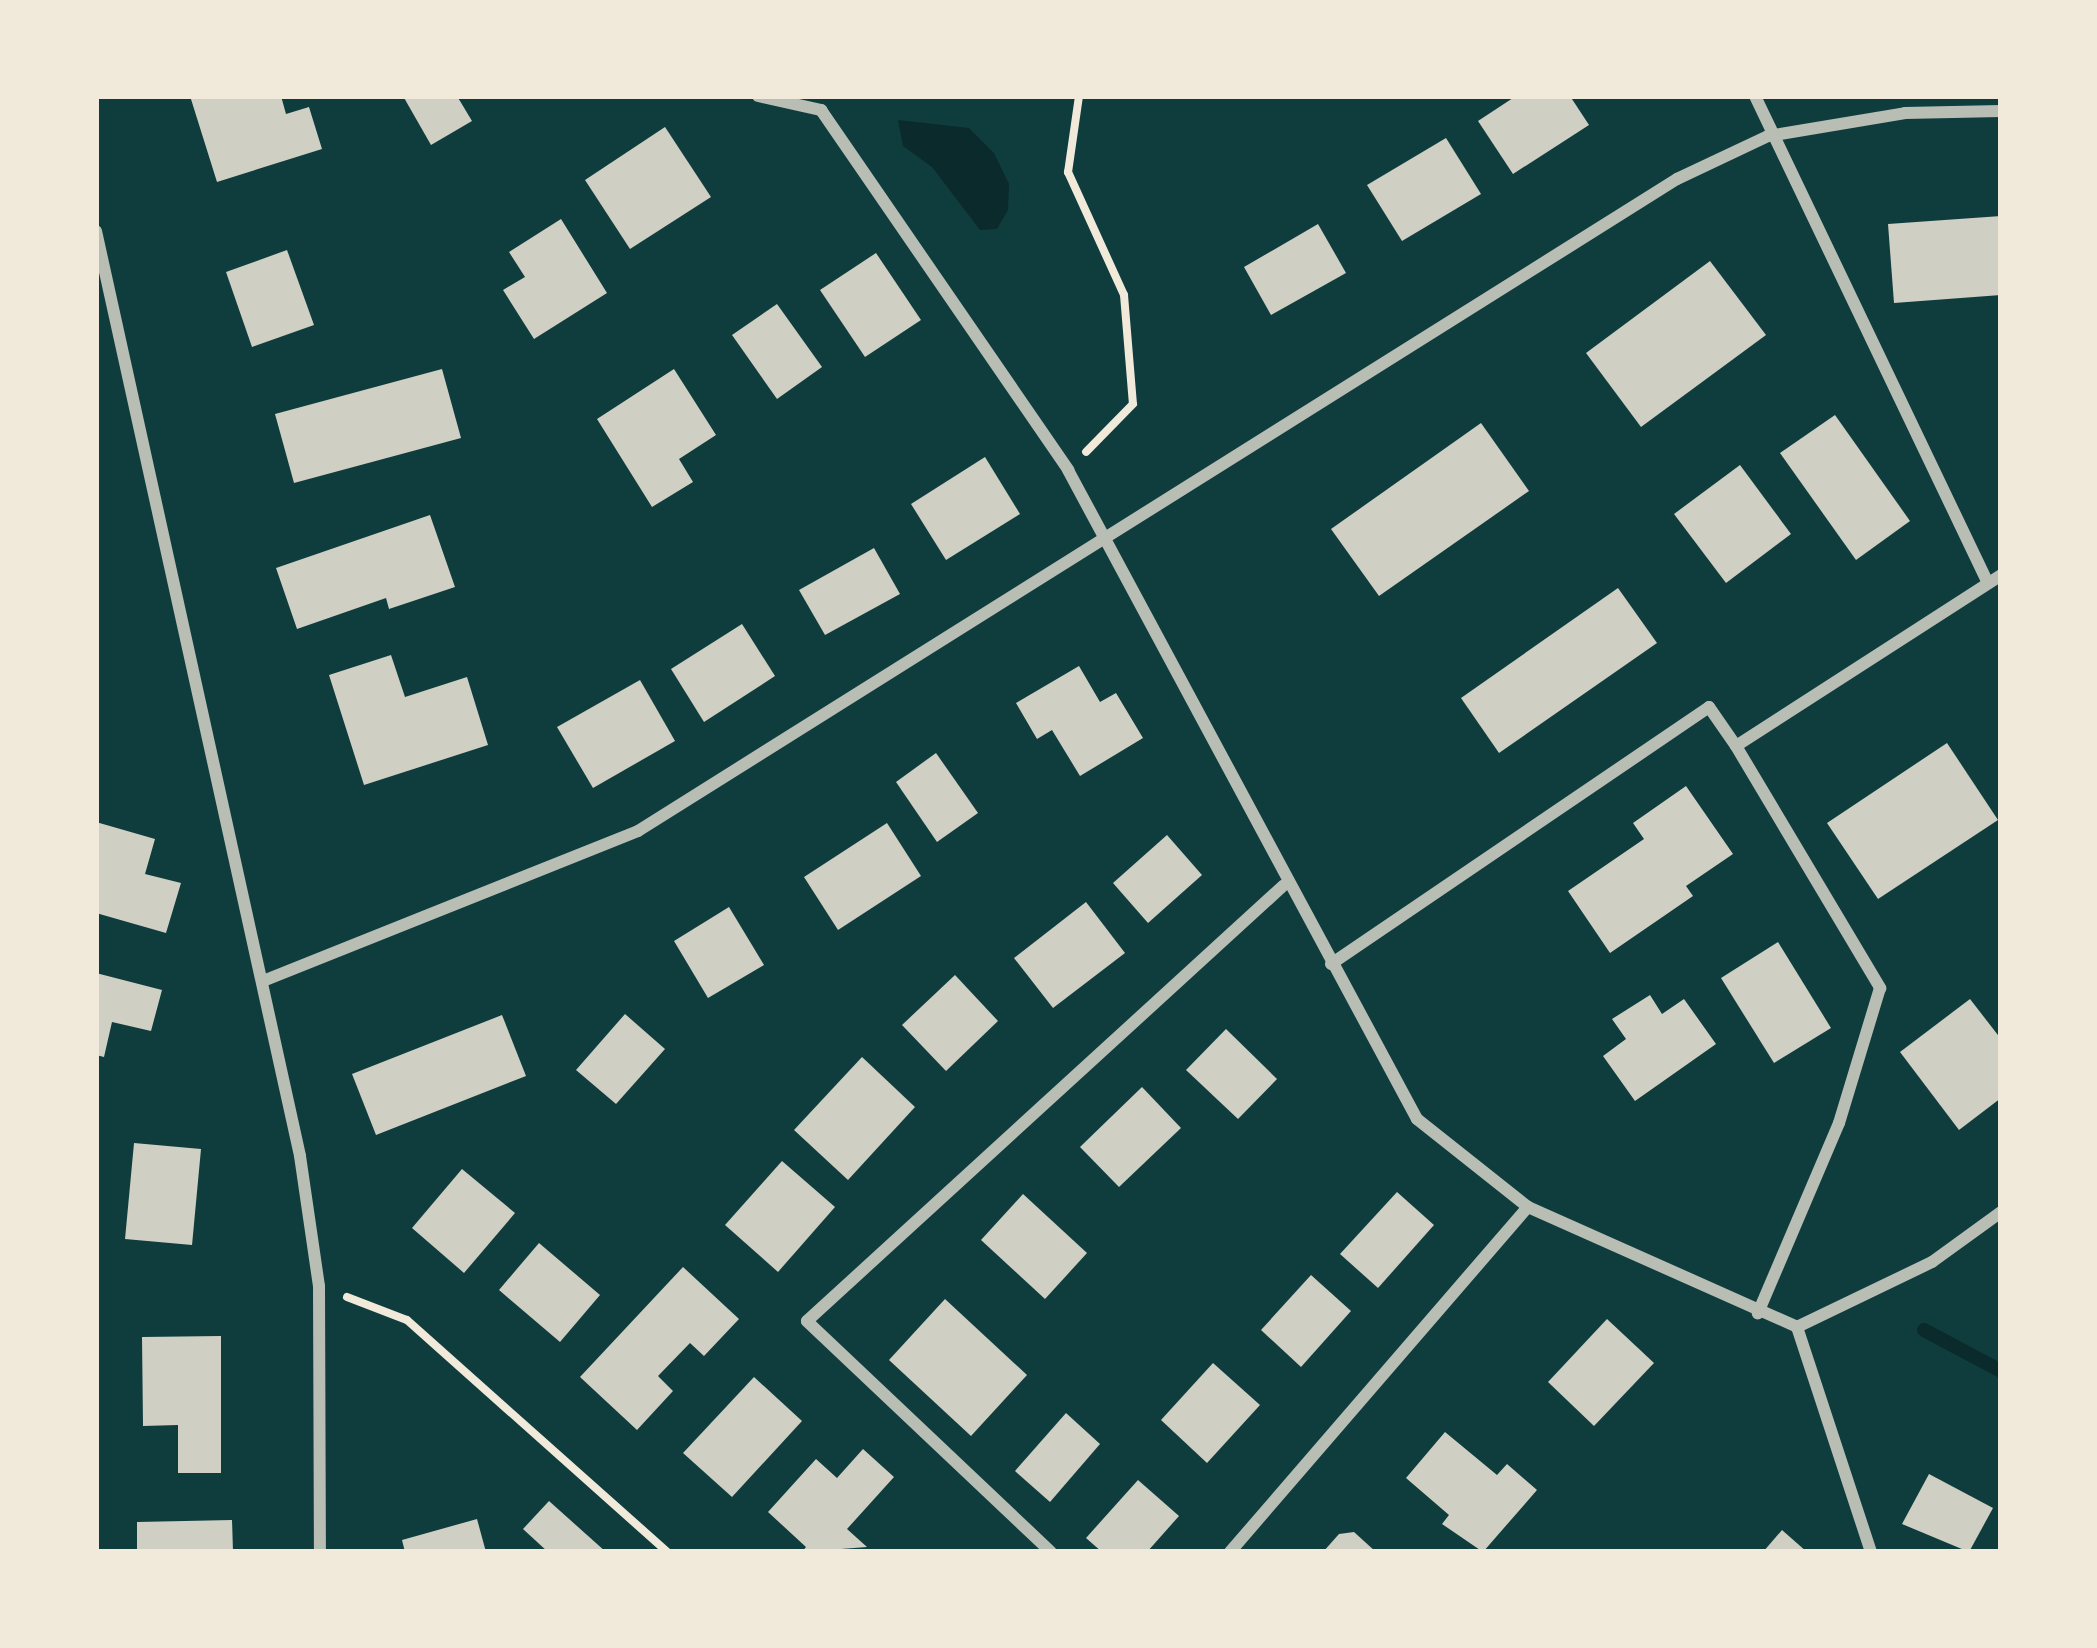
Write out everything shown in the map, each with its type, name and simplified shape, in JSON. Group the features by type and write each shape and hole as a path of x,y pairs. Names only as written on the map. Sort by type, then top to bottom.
{"street":[{"path":"758,96 821,110 1068,470 1284,885 1417,1119 1528,1207 1797,1327 1932,1262 2001,1212"},
{"path":"1736,746 1994,578 1768,136 1755,96"},
{"path":"262,981 638,831 1677,179 1768,136 1905,113 2001,111"},
{"path":"96,231 262,981 319,1286 320,1552"},
{"path":"1331,964 1708,707 1880,988 1840,1123 1758,1313"},
{"path":"1051,1552 807,1321 1284,885"},
{"path":"1230,1552 1528,1207"},
{"path":"1797,1327 1871,1552"}],"path":[{"path":"1068,470 1133,404 1124,296 1068,172 1079,96"},
{"path":"319,1286 407,1320 667,1552"}],"water":[{"path":"898,120 969,128 994,153 1009,184 1008,210 997,229 980,230 932,167 903,146"}],"building":[{"path":"190,96 281,96 286,114 309,107 322,149 217,182"},
{"path":"403,96 457,96 472,121 431,145"},
{"path":"1516,96 1570,96 1589,125 1513,174 1478,121"},
{"path":"665,127 711,197 630,249 585,180"},
{"path":"1446,138 1481,194 1402,241 1367,185"},
{"path":"2001,216 2001,295 1894,303 1888,224"},
{"path":"561,219 607,293 534,339 503,290 525,277 509,252"},
{"path":"1318,224 1346,273 1271,315 1244,267"},
{"path":"287,250 314,325 252,347 226,272"},
{"path":"876,253 921,320 865,357 820,290"},
{"path":"1710,261 1766,335 1641,427 1586,353"},
{"path":"777,304 822,367 777,399 732,335"},
{"path":"442,369 461,438 294,483 275,414"},
{"path":"674,369 716,435 679,459 693,482 652,507 597,419"},
{"path":"1835,415 1910,521 1856,560 1780,453"},
{"path":"1481,423 1529,491 1379,596 1331,529"},
{"path":"985,457 1020,514 946,560 911,504"},
{"path":"1740,465 1791,534 1726,583 1674,514"},
{"path":"430,515 455,587 389,609 386,598 297,629 276,568"},
{"path":"874,548 900,594 825,635 799,590"},
{"path":"1618,588 1657,643 1499,753 1461,698"},
{"path":"742,624 775,676 704,722 671,669"},
{"path":"391,655 405,697 467,677 488,745 364,785 329,675"},
{"path":"1079,666 1100,702 1116,693 1143,738 1080,776 1052,730 1037,739 1016,703"},
{"path":"640,680 675,741 593,788 557,727"},
{"path":"1947,743 1998,820 1878,899 1827,823"},
{"path":"936,753 978,813 937,842 896,782"},
{"path":"1686,786 1733,854 1686,886 1693,896 1610,953 1568,891 1644,839 1633,823"},
{"path":"96,822 155,839 145,874 181,883 166,933 96,913"},
{"path":"887,823 921,876 838,930 804,877"},
{"path":"1167,835 1202,875 1148,923 1113,883"},
{"path":"1086,902 1125,953 1053,1008 1014,958"},
{"path":"729,907 764,965 708,998 674,941"},
{"path":"1778,942 1831,1028 1774,1063 1721,978"},
{"path":"96,973 162,990 151,1031 112,1022 104,1057 96,1055"},
{"path":"955,975 998,1021 946,1071 902,1025"},
{"path":"1650,995 1662,1014 1684,999 1716,1044 1635,1101 1603,1056 1626,1039 1612,1019"},
{"path":"1970,999 2001,1039 2001,1098 1959,1130 1900,1052"},
{"path":"625,1014 665,1049 616,1104 576,1070"},
{"path":"502,1015 526,1076 376,1135 352,1074"},
{"path":"1226,1029 1277,1079 1238,1119 1186,1070"},
{"path":"862,1057 915,1107 848,1180 794,1130"},
{"path":"1142,1087 1181,1128 1119,1187 1080,1147"},
{"path":"134,1143 201,1149 192,1245 125,1239"},
{"path":"782,1161 835,1207 778,1272 725,1225"},
{"path":"462,1169 515,1213 464,1273 412,1228"},
{"path":"1397,1192 1434,1225 1378,1288 1340,1254"},
{"path":"1023,1194 1087,1253 1045,1299 981,1240"},
{"path":"539,1243 600,1295 560,1342 499,1290"},
{"path":"683,1267 739,1319 704,1356 690,1343 658,1376 673,1391 637,1430 580,1377"},
{"path":"1311,1275 1351,1311 1301,1367 1261,1330"},
{"path":"945,1299 1027,1375 971,1436 889,1360"},
{"path":"1607,1319 1654,1363 1594,1426 1548,1382"},
{"path":"221,1336 221,1473 178,1473 178,1425 143,1426 142,1337"},
{"path":"1213,1363 1260,1405 1207,1463 1161,1420"},
{"path":"754,1377 802,1421 732,1497 683,1453"},
{"path":"1066,1413 1100,1444 1050,1502 1015,1471"},
{"path":"1445,1432 1497,1475 1507,1464 1537,1490 1483,1552 1442,1524 1449,1515 1406,1478"},
{"path":"863,1449 894,1477 847,1529 867,1547 802,1552 806,1547 768,1512 816,1459 837,1478"},
{"path":"1929,1474 1993,1508 1969,1552 1902,1524"},
{"path":"1138,1480 1179,1516 1147,1552 1102,1552 1086,1538"},
{"path":"549,1501 606,1552 548,1552 523,1529"},
{"path":"477,1519 486,1552 405,1552 402,1540"},
{"path":"232,1520 233,1552 137,1552 137,1522"},
{"path":"1782,1530 1807,1552 1763,1552"},
{"path":"1354,1532 1376,1552 1323,1552 1339,1534"}],"waterway":[{"path":"1924,1330 2001,1371"}]}
